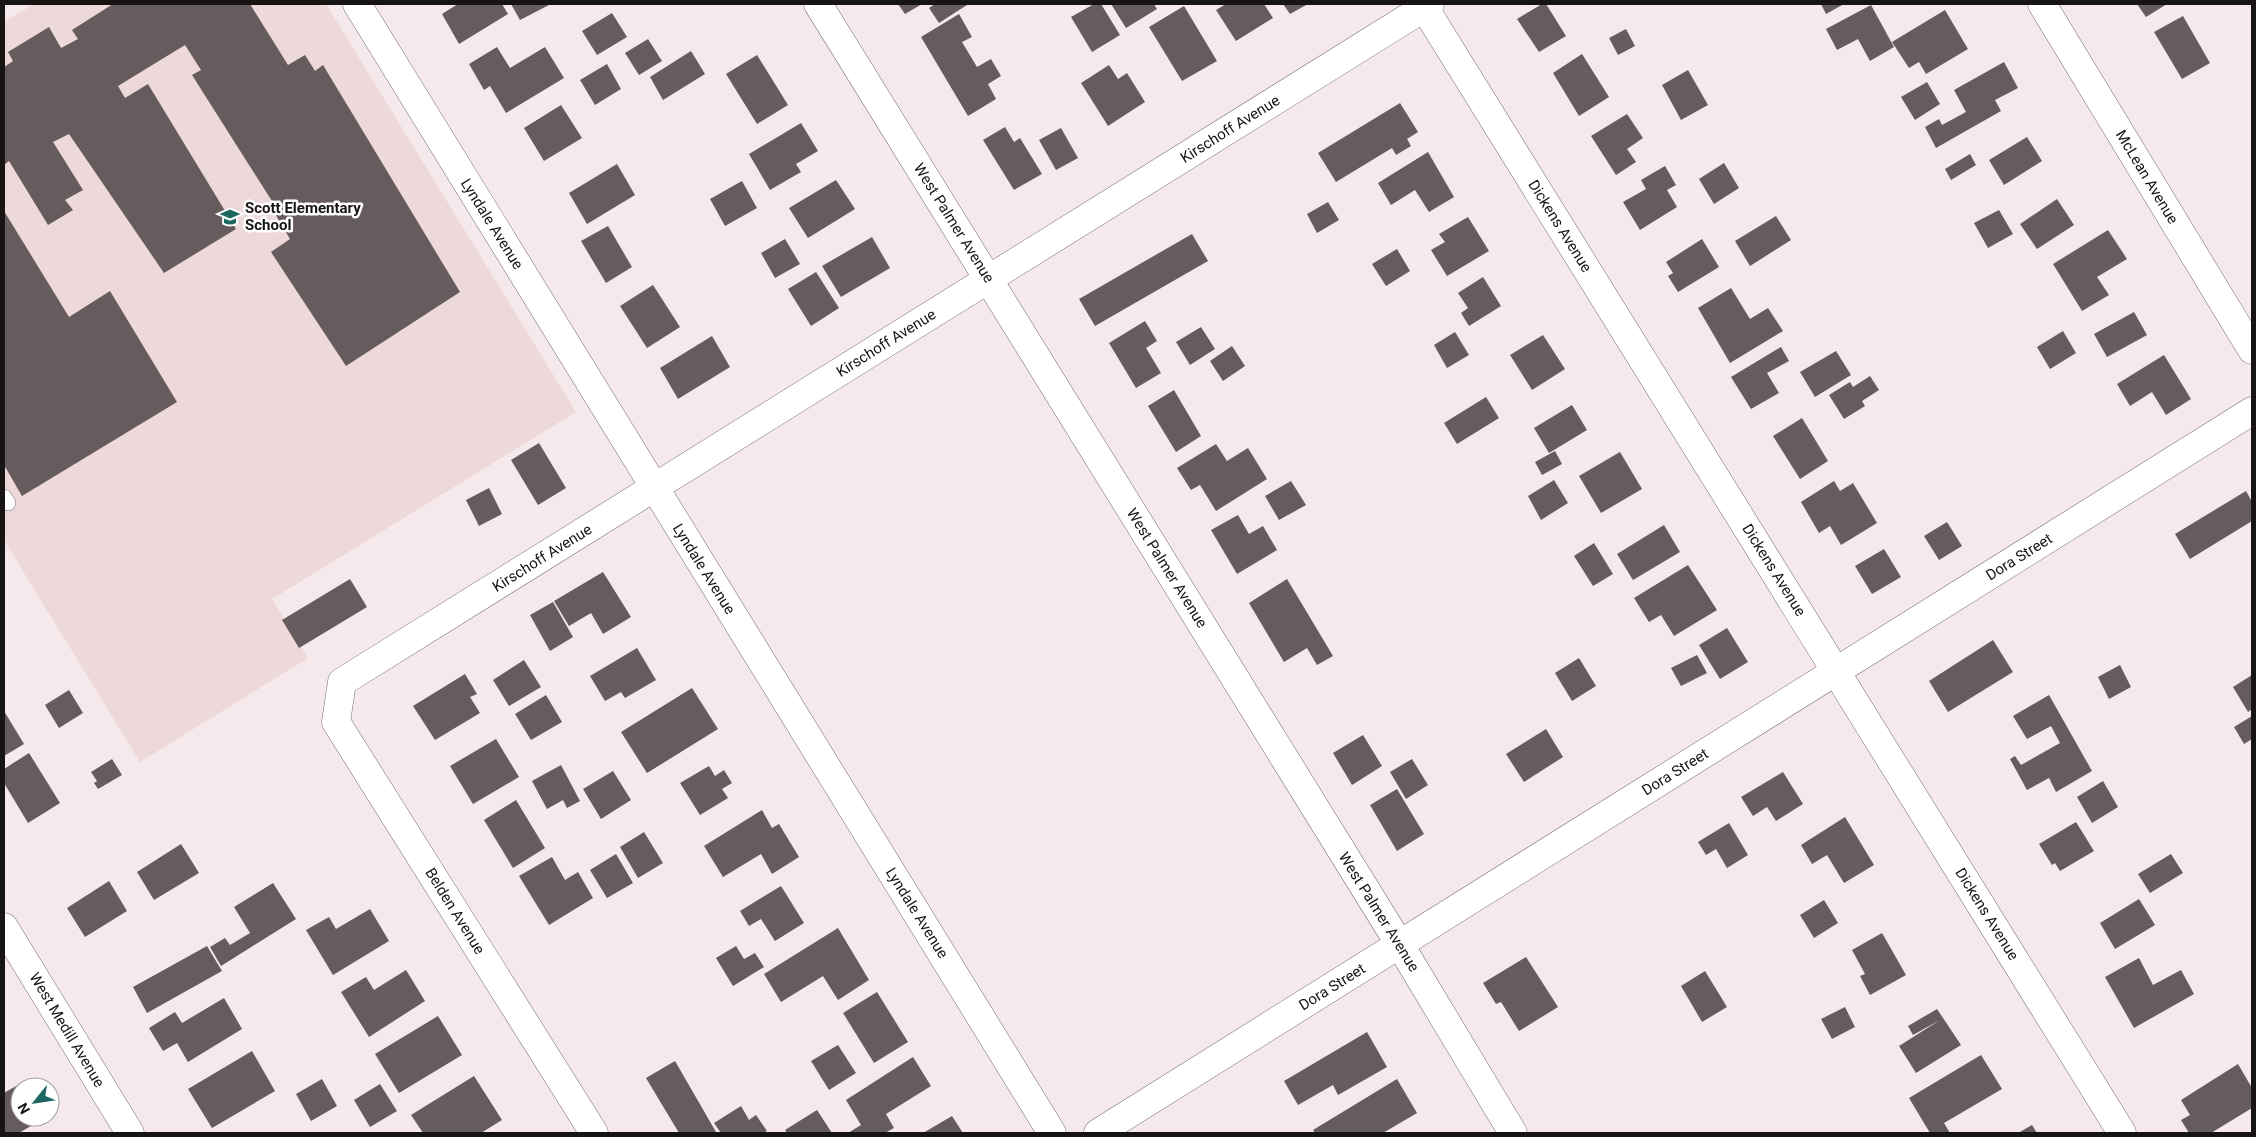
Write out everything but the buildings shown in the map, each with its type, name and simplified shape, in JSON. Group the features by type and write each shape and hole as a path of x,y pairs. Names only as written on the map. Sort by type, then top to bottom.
{"street":[{"name":"Lyndale Avenue","path":"357,4 1052,1133"},
{"name":"West Palmer Avenue","path":"818,4 1400,945 1513,1133"},
{"name":"McLean Avenue","path":"2042,4 2252,350"},
{"name":"Kirschoff Avenue","path":"342,682 1427,6"},
{"name":"Dickens Avenue","path":"1427,6 2122,1133"},
{"name":"Dora Street","path":"1098,1133 2252,411"},
{"name":"Belden Avenue","path":"342,682 336,722 594,1133"},
{"name":"West Medill Avenue","path":"4,927 130,1133"}],"shaded area":[{"name":"Scott Elementary School","path":"34,4 326,4 576,412 272,599 308,658 140,762 4,540 4,22"}],"place":[{"name":"Scott Elementary School","path":"230,217"}]}
